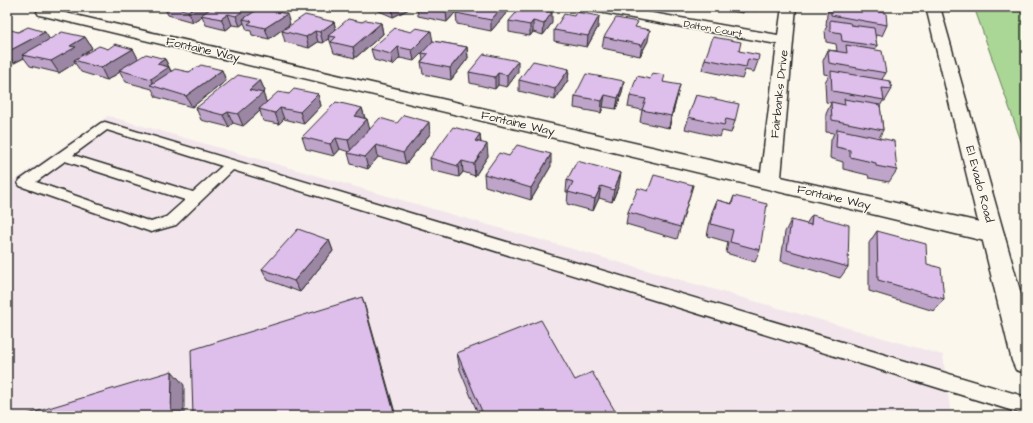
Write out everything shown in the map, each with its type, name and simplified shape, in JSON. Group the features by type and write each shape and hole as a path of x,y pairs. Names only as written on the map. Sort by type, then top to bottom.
{"street":[{"name":"Dalton Court","path":"593,7 786,40"},
{"name":"Fairbanks Drive","path":"770,182 789,7"},
{"name":"El Evado Road","path":"933,7 1026,360"},
{"name":"Fontaine Way","path":"49,9 993,234"}],"lane":[{"path":"231,164 171,221 151,227 24,184 105,126 231,164 1026,406"},
{"path":"63,156 195,198"}],"shaded area":[{"path":"108,116 943,355 951,416 7,416 7,185"}],"green space":[{"path":"974,7 1026,7 1026,155"}],"building":[{"path":"172,7 195,7 188,11"},
{"path":"213,7 248,7 236,16 228,14 221,19 201,15"},
{"path":"423,7 450,7 446,11"},
{"path":"462,7 502,7 491,20 456,13"},
{"path":"521,7 545,7 543,11 552,12 544,24 533,21 530,25 509,21"},
{"path":"831,7 874,7 874,11 886,13 887,25 831,15"},
{"path":"260,8 287,14 265,28 248,24 252,21 243,19"},
{"path":"576,12 599,16 588,36 554,30 564,14 574,16"},
{"path":"305,15 334,22 320,32 315,31 306,37 282,31"},
{"path":"616,18 638,22 635,27 650,30 642,45 604,37"},
{"path":"348,19 362,22 366,20 381,23 353,47 331,42 336,37 328,36"},
{"path":"830,20 874,28 877,46 842,41 841,33 830,31"},
{"path":"28,27 45,32 7,52 7,32 11,30 18,32"},
{"path":"395,28 411,32 416,28 431,31 412,50 398,47 391,54 371,49"},
{"path":"62,32 85,37 70,46 76,47 51,61 22,55"},
{"path":"713,37 741,42 739,51 759,55 758,61 748,59 746,67 705,59"},
{"path":"433,41 467,47 450,68 421,62 428,54 422,53"},
{"path":"115,44 133,49 101,68 74,60 99,46 108,49"},
{"path":"846,45 882,51 886,73 829,63 828,50 847,53"},
{"path":"146,54 165,59 157,64 169,67 151,79 119,70"},
{"path":"484,54 518,61 507,75 498,73 495,77 469,72"},
{"path":"533,61 569,69 555,89 519,80"},
{"path":"201,65 222,70 186,96 150,85 175,69 189,72"},
{"path":"831,71 890,81 892,89 882,88 884,100 832,91"},
{"path":"652,73 665,75 663,82 680,85 671,116 642,110 646,99 630,96 637,76 650,79"},
{"path":"586,74 624,81 618,98 605,95 602,101 575,96"},
{"path":"238,75 260,80 249,90 263,93 238,114 228,112 223,115 196,108"},
{"path":"294,89 318,94 300,112 280,108 275,113 259,109 278,92 289,94"},
{"path":"696,95 739,104 735,121 726,119 724,125 688,117"},
{"path":"844,99 880,105 883,130 832,120 831,102 845,105"},
{"path":"336,102 362,108 355,116 367,119 348,140 336,138 330,144 302,137"},
{"path":"404,115 429,122 403,153 376,145 365,157 348,153 380,118 397,123"},
{"path":"453,127 480,134 475,141 487,144 474,164 462,161 458,166 430,158"},
{"path":"837,129 894,141 897,170 876,166 876,163 850,157 850,150 836,147"},
{"path":"517,145 551,154 531,188 484,174 499,153 509,156"},
{"path":"577,161 621,173 614,190 601,186 595,199 568,192 573,182 567,180"},
{"path":"654,175 693,185 680,227 628,212 638,188 648,191"},
{"path":"734,196 767,204 760,250 730,242 733,230 711,224 717,200 732,204"},
{"path":"812,215 849,225 848,267 787,250 791,220 811,225"},
{"path":"298,229 329,240 294,281 262,269"},
{"path":"877,231 926,244 927,264 941,268 944,299 878,280"},
{"path":"362,297 395,416 193,416 191,350"},
{"path":"541,320 575,380 592,372 618,416 484,416 457,353"},
{"path":"172,371 171,416 22,416"}]}
